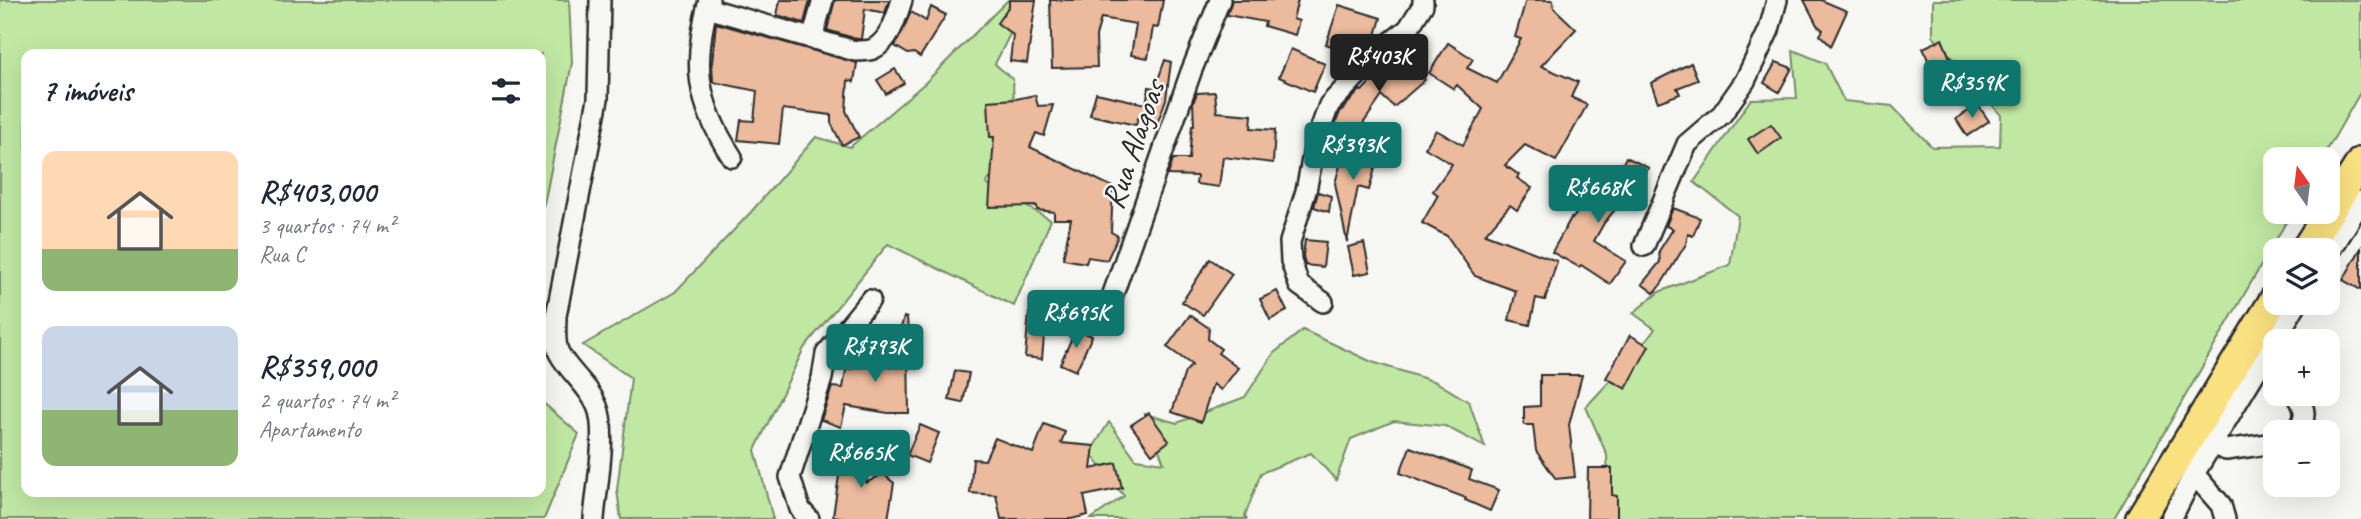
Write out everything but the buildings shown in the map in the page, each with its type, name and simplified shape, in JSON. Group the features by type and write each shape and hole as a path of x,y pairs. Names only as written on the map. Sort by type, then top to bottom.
{"highway":[{"path":"2313,238 2361,162"},
{"path":"2140,519 2202,439 2263,345"}],"street":[{"path":"594,519 601,435 600,416 597,404 558,352 556,316 598,99 600,0"},
{"path":"812,39 824,0"},
{"path":"732,157 706,112 700,86 699,56 708,4 855,51 873,50 885,38 895,21 902,0"},
{"name":"Rua Alagoas","path":"1107,311 1191,72 1220,0"},
{"path":"1323,302 1299,285 1290,252 1290,242 1306,191 1315,144 1329,105 1381,50 1408,29 1423,5 1423,0"},
{"path":"1644,246 1687,144 1722,114 1745,81 1769,30 1777,0"},
{"path":"2338,238 2361,201"},
{"path":"809,519 800,509 790,477 822,378 826,354 870,300"},
{"path":"2275,329 2287,315"},
{"path":"2171,519 2194,474 2202,439 2263,372"},
{"path":"2202,439 2226,450 2263,445"},
{"path":"2194,474 2221,505 2225,519"}],"green space":[{"path":"0,0 569,0 572,63 546,195 546,49 21,49 21,497 546,497 546,405 579,434 544,519 0,519"},
{"path":"1008,0 1027,0 995,64 1013,80 1015,141 986,184 1051,220 1014,306 888,244 804,348 755,450 773,519 621,519 617,490 631,378 583,345 675,292 751,212 816,137 850,147 925,83"},
{"path":"1933,0 2361,0 2361,91 2329,147 2263,147 2263,224 2285,224 2277,238 2263,238 2263,262 2114,519 1602,519 1609,505 1607,455 1586,407 1655,329 1633,313 1659,292 1730,265 1738,216 1694,182 1751,99 1797,98 1793,50 1825,63 1844,101 1892,106 1932,147 2000,146 2001,115 1933,36"},
{"path":"1303,330 1372,362 1436,382 1469,402 1485,447 1445,426 1394,421 1351,439 1336,480 1311,453 1261,473 1245,516 1247,519 1091,519 1124,496 1090,453 1109,422 1136,459 1164,463 1145,414 1177,423 1245,397 1274,353"}]}
